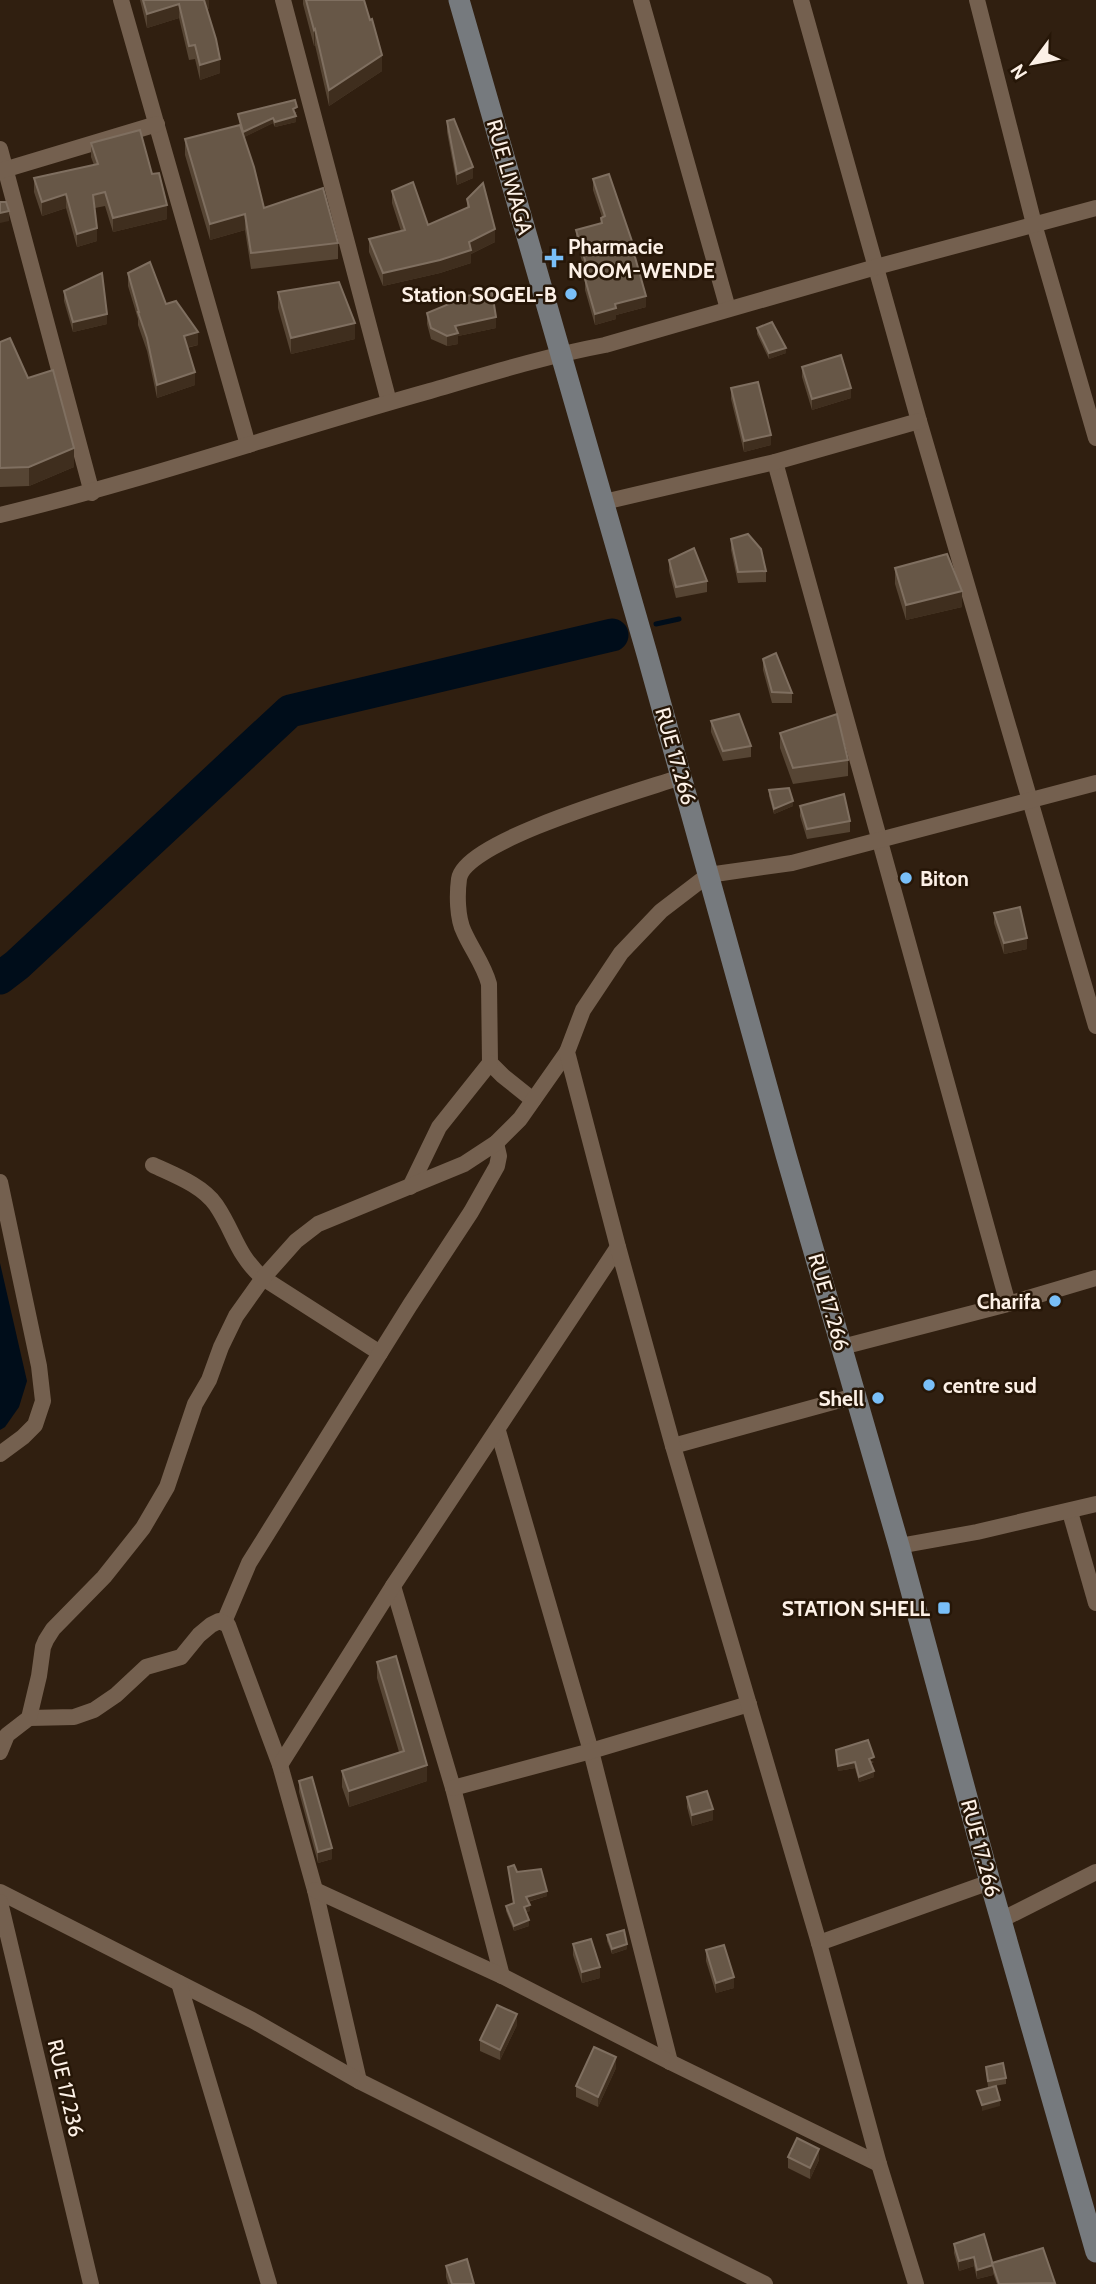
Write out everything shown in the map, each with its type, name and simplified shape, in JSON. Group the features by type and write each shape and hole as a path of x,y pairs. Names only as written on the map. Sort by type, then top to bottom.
{"main road":[{"name":"RUE LIWAGA","path":"459,0 561,353"},
{"name":"RUE 17.266","path":"561,353 1096,2252"}],"street":[{"path":"121,0 248,445"},
{"path":"283,0 389,402"},
{"path":"641,0 728,309"},
{"path":"801,0 919,421 1096,1026"},
{"path":"976,0 1034,224 1096,438"},
{"path":"3,170 156,124"},
{"path":"0,149 3,170 92,493"},
{"path":"0,515 92,493 389,402 561,353 605,345 876,267 1096,208"},
{"path":"604,502 775,462 919,421"},
{"path":"775,462 1008,1304"},
{"path":"410,1187 439,1127 490,1063 489,984 486,973 462,930 460,919 458,882 464,866 516,834 681,777"},
{"path":"29,1718 46,1640 53,1629 104,1577 149,1518 167,1487 195,1405 209,1380 236,1316 263,1278 296,1241 318,1224 464,1164 496,1143 520,1119 567,1052 583,1010 621,953 661,911 708,875 792,863 1096,783"},
{"path":"567,1052 673,1446 819,1942 879,2164 916,2284"},
{"path":"490,1063 533,1100"},
{"path":"223,1622 249,1563 471,1212 497,1166 499,1156 496,1143"},
{"path":"153,1165 204,1192 216,1205 248,1265 263,1278 380,1353"},
{"path":"0,1182 39,1366 43,1401 35,1425 0,1454"},
{"path":"280,1765 393,1586 618,1247"},
{"path":"842,1348 1096,1278"},
{"path":"673,1446 856,1396"},
{"path":"498,1431 591,1751 670,2062"},
{"path":"899,1546 1070,1512 1096,1504"},
{"path":"1070,1512 1096,1603"},
{"path":"393,1586 453,1788 502,1976"},
{"path":"0,1752 7,1735 29,1718 74,1717 94,1710 116,1695 146,1667 181,1657 211,1625 223,1622 232,1632 280,1765 315,1890 359,2081"},
{"path":"453,1788 749,1704"},
{"path":"1001,1920 1096,1872"},
{"path":"819,1942 990,1882"},
{"path":"315,1890 502,1976 879,2164"},
{"path":"0,1892 252,2020 359,2081 765,2284"},
{"name":"RUE 17.236","path":"0,1902 91,2284"},
{"path":"179,1983 269,2284"}],"water":[{"path":"0,1263 27,1381 19,1407 0,1430"}],"building":[{"path":"143,0 204,0 220,59 200,65 195,45 189,46 179,4 147,14"},
{"path":"306,0 364,0 382,55 329,90"},
{"path":"295,100 297,107 293,109 296,116 275,122 273,118 243,132 238,114"},
{"path":"454,119 473,167 457,174 447,121"},
{"path":"240,125 264,208 323,188 338,243 251,253 245,214 210,224 185,139"},
{"path":"140,130 152,174 159,173 167,205 113,218 105,192 93,195 97,228 77,234 66,194 42,202 34,178 98,164 91,143"},
{"path":"609,174 635,250 646,296 615,304 616,308 595,314 585,279 590,277 576,230 602,223 601,218 605,216 593,179"},
{"path":"413,182 428,225 469,207 467,199 483,183 495,229 469,242 471,250 383,273 369,239 405,230 392,191"},
{"path":"0,202 6,202 9,211 0,213"},
{"path":"150,262 166,304 176,301 198,332 184,336 195,372 157,385 147,338 128,273"},
{"path":"102,273 107,314 73,322 64,291"},
{"path":"339,282 355,323 291,338 278,292"},
{"path":"492,292 496,317 455,326 458,333 447,336 431,328 427,313 454,302 453,298"},
{"path":"772,322 786,348 769,353 757,328"},
{"path":"10,338 28,378 53,370 74,448 29,467 0,468 0,342"},
{"path":"841,355 851,388 812,399 802,367"},
{"path":"758,382 771,435 744,441 731,388"},
{"path":"748,534 761,549 766,571 738,572 731,539"},
{"path":"694,548 707,581 676,587 669,560"},
{"path":"947,554 962,591 906,605 895,568"},
{"path":"776,653 792,693 772,692 763,659"},
{"path":"739,714 751,746 723,751 711,721"},
{"path":"837,714 848,760 793,768 780,733"},
{"path":"789,788 793,801 774,809 769,790"},
{"path":"844,794 850,821 807,829 800,806"},
{"path":"1020,907 1027,938 1004,943 994,913"},
{"path":"396,1656 427,1765 349,1791 342,1771 404,1751 377,1662"},
{"path":"868,1740 874,1757 869,1759 874,1771 859,1777 855,1762 838,1766 836,1750"},
{"path":"312,1777 332,1848 318,1852 299,1781"},
{"path":"707,1791 713,1809 692,1815 687,1797"},
{"path":"514,1865 517,1872 541,1869 547,1891 526,1897 530,1905 524,1907 529,1920 514,1926 506,1906 514,1903 508,1867"},
{"path":"624,1930 627,1944 612,1949 607,1935"},
{"path":"591,1939 600,1967 582,1972 573,1944"},
{"path":"724,1945 734,1977 716,1983 706,1950"},
{"path":"497,2005 517,2014 500,2050 480,2040"},
{"path":"594,2047 616,2057 598,2097 576,2086"},
{"path":"1003,2063 1006,2078 988,2081 986,2067"},
{"path":"996,2086 1000,2100 982,2105 977,2091"},
{"path":"797,2138 819,2149 810,2168 788,2157"},
{"path":"984,2234 993,2265 977,2270 974,2257 959,2261 954,2244"},
{"path":"1043,2248 1055,2283 999,2284 992,2263"},
{"path":"467,2259 474,2284 452,2284 446,2266"}],"waterway":[{"path":"656,624 679,619"},
{"path":"0,978 290,711 612,635"}],"place":[{"name":"Pharmacie NOOM-WENDE","path":"554,258"},
{"name":"Station SOGEL-B","path":"571,294"},
{"name":"Biton","path":"906,878"},
{"name":"Charifa","path":"1055,1301"},
{"name":"centre sud","path":"929,1385"},
{"name":"Shell","path":"878,1398"},
{"name":"STATION SHELL","path":"944,1608"}]}
